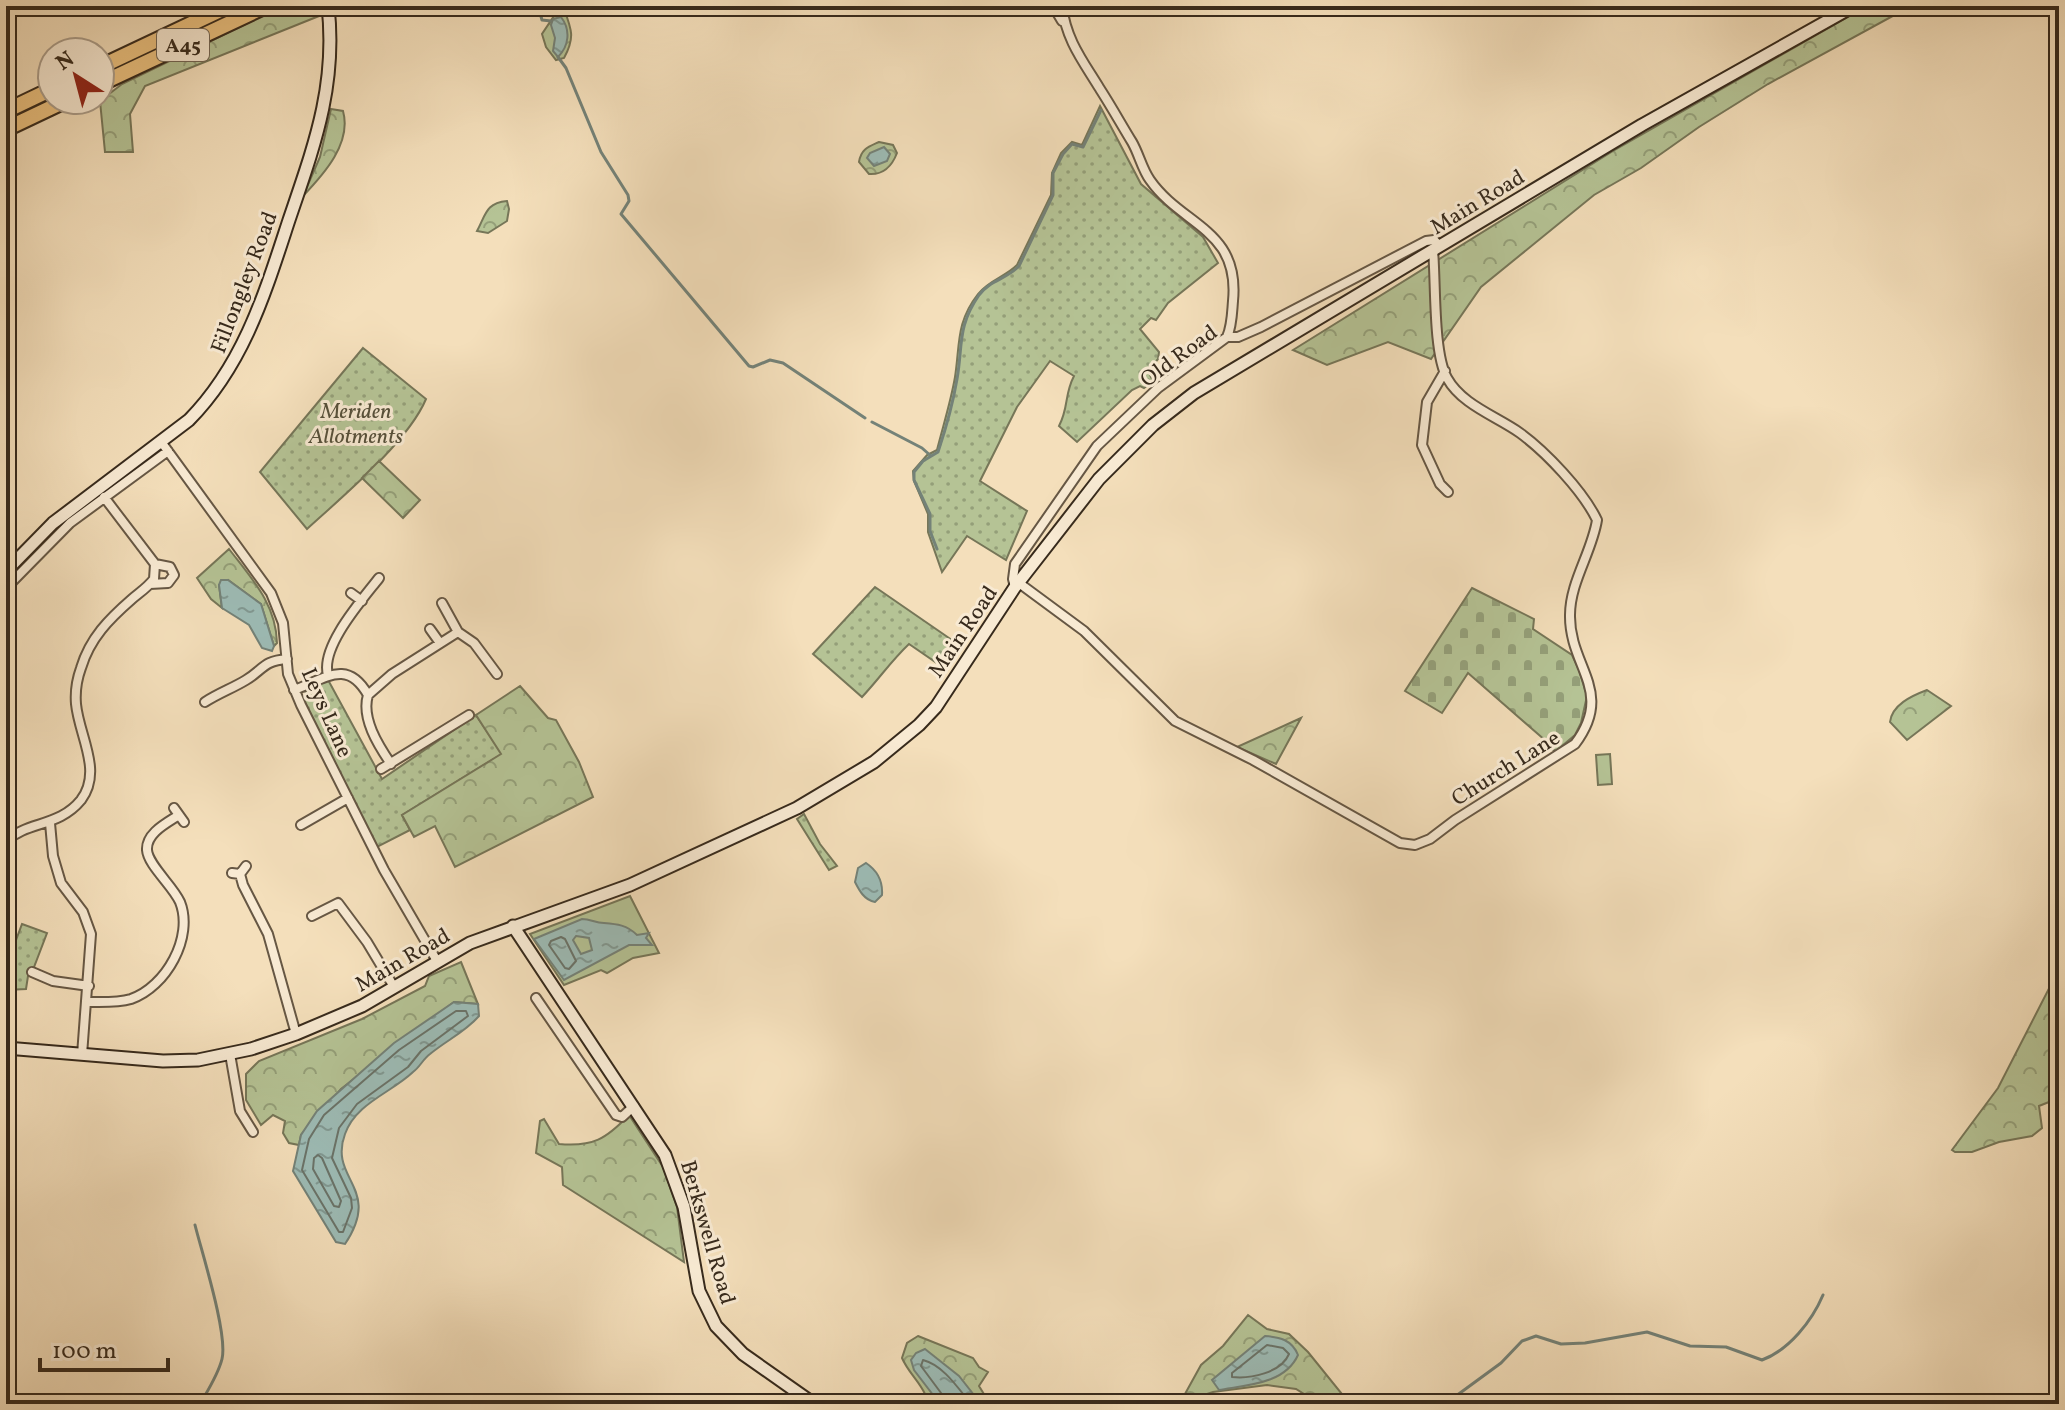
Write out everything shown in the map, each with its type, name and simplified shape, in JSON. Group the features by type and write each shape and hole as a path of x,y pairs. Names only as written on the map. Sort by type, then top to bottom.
{"highway":[{"name":"A45","path":"116,59 229,6"},
{"name":"A45","path":"116,76 266,6"},
{"path":"6,111 36,97"},
{"path":"6,129 36,115"}],"main road":[{"name":"Fillongley Road","path":"6,571 53,523 165,447 223,381 237,358 259,308 311,156 325,104 331,47 328,6"},
{"name":"Main Road","path":"6,1048 163,1061 198,1060 230,1054 296,1034 362,1006 470,943 660,872 797,808 874,762 898,744 936,707 1017,585 1099,479 1153,425 1221,375 1642,125 1854,6"},
{"name":"Berkswell Road","path":"513,926 657,1140 672,1169 684,1207 699,1291 716,1326 743,1354 814,1404"}],"street":[{"path":"1053,6 1073,49 1135,147 1150,179 1165,196 1194,218 1228,258 1232,269 1233,295 1227,337"},
{"path":"1062,6 1064,25"},
{"name":"Old Road","path":"1017,585 1013,579 1015,564 1097,446 1158,388 1227,337 1238,337 1261,327 1426,241 1434,240 1437,248"},
{"name":"Church Lane","path":"1017,585 1084,631 1175,721 1253,760 1400,843 1415,845 1425,841 1575,744 1587,729 1592,703 1570,621 1570,600 1597,520 1544,454 1506,424 1465,400 1454,388 1445,371 1440,344 1437,248"},
{"path":"1445,371 1427,402 1422,445 1440,484 1448,492"},
{"name":"Fillongley Road","path":"6,588 39,552 165,447"},
{"name":"Leys Lane","path":"165,447 271,593 283,623 294,690 384,870 437,961"},
{"path":"6,841 16,833 50,823 81,799 90,776 89,755 76,703 76,686 87,651 106,622 154,579 155,564 104,497"},
{"path":"150,584 168,583 174,575 170,567 155,564"},
{"path":"328,675 326,666 332,647 379,578"},
{"path":"351,593 362,601"},
{"path":"442,603 458,632 474,643 497,674"},
{"path":"430,629 440,643"},
{"path":"391,764 367,717 365,705 368,695 392,674 458,632"},
{"path":"205,702 247,679 271,660 287,659"},
{"path":"294,690 340,673 360,682 368,695"},
{"path":"215,695 222,703"},
{"path":"381,769 469,715"},
{"path":"301,825 348,798"},
{"path":"88,1002 111,1002 142,994 165,972 175,955 182,937 183,910 172,886 149,858 147,849 153,833 179,815"},
{"path":"50,823 53,856 61,883 83,912 91,934 82,1055"},
{"path":"239,871 268,934 296,1034"},
{"path":"312,916 338,903 367,942 394,987"},
{"path":"32,972 53,981 89,986"},
{"path":"536,998 616,1115 622,1117 634,1106"},
{"path":"230,1054 240,1111 253,1132"}],"green space":[{"path":"283,6 318,6 319,16 145,86 130,114 133,152 105,152 101,116 116,116 116,89"},
{"path":"1867,6 1911,6 1768,84 1641,168 1594,195 1481,287 1431,359 1388,342 1327,365 1293,350 1613,151"},
{"path":"564,9 571,39 564,58 556,60 546,47 542,34 558,10"},
{"path":"1100,106 1141,184 1203,237 1218,263 1168,303 1156,320 1151,318 1140,329 1159,352 1158,359 1148,371 1153,381 1144,388 1140,386 1132,390 1077,442 1059,426 1074,376 1050,361 1017,407 980,481 1027,511 1006,560 967,536 942,572 928,532 928,514 913,471 927,455 937,450 953,386 962,324 982,289 1017,265 1051,195 1052,173 1061,153 1072,142 1082,145"},
{"path":"331,109 343,111 344,135 327,168 303,196 320,157"},
{"path":"879,142 893,145 897,153 886,169 869,174 859,162 861,154"},
{"path":"507,201 507,221 488,233 477,231 491,207"},
{"name":"Meriden Allotments","path":"363,348 426,399 390,451 307,529 260,472"},
{"path":"379,461 420,500 403,518 362,478"},
{"path":"229,549 267,604 276,629 277,643 274,646 261,604 228,580 219,585 222,608 211,599 197,578"},
{"path":"875,587 962,647 947,670 909,644 862,697 813,654"},
{"path":"1472,588 1534,619 1533,629 1572,655 1587,696 1575,735 1556,751 1547,747 1546,741 1468,673 1442,713 1405,691"},
{"path":"327,678 382,779 476,715 502,754 402,815 410,830 377,847 304,701 306,690"},
{"path":"520,686 548,718 556,720 579,762 593,797 455,867 435,826 414,837 402,815 501,754 476,715"},
{"path":"1927,690 1951,706 1907,740 1890,722 1894,711 1903,702"},
{"path":"1301,718 1276,764 1237,747"},
{"path":"1610,754 1612,784 1598,785 1596,755"},
{"path":"804,814 820,844 837,866 829,870 797,819"},
{"path":"630,896 659,953 633,958 607,973 601,970 564,985 530,934"},
{"path":"22,924 47,933 28,976 26,989 6,990 6,967"},
{"path":"461,962 478,1004 454,1002 341,1089 301,1135 299,1145 289,1143 283,1133 285,1121 273,1115 261,1125 246,1100 246,1074 259,1061 362,1019 425,986 429,976"},
{"path":"2059,969 2059,1098 2039,1106 2042,1128 2032,1136 1999,1142 1972,1152 1955,1152 1952,1150 1998,1088"},
{"path":"629,1115 663,1167 677,1207 684,1262 563,1185 562,1167 536,1153 540,1121 544,1119 559,1144 571,1145 598,1140"},
{"path":"1248,1315 1267,1329 1289,1334 1308,1352 1350,1404 1320,1404 1296,1389 1267,1385 1213,1392 1180,1403 1201,1365 1223,1346"},
{"path":"918,1336 973,1358 979,1367 988,1372 979,1386 990,1404 922,1402 925,1394 902,1358 907,1343"}],"water":[{"path":"561,17 567,38 565,48 558,57 553,51 555,38 551,25 553,19"},
{"path":"884,147 890,154 887,161 874,166 867,158 870,153"},
{"path":"221,580 228,580 261,604 274,646 272,651 262,648 249,625 222,608"},
{"path":"866,863 877,873 882,885 882,895 875,902 865,897 855,882 858,868"},
{"path":"582,919 622,926 637,935 649,933 646,938 652,945 629,945 564,980 534,939","holes":["576,936 589,938 592,950 581,954 573,940"]},
{"path":"454,1002 478,1004 479,1016 404,1079 366,1106 350,1123 342,1150 343,1163 359,1209 345,1244 336,1242 293,1171 301,1135 317,1111 394,1043"},
{"path":"1265,1336 1280,1338 1292,1346 1298,1355 1292,1365 1264,1382 1219,1390 1212,1380"},
{"path":"925,1349 959,1376 981,1404 940,1404 914,1370 911,1360 916,1353"}],"waterway":[{"path":"538,6 542,20 551,21"},
{"path":"558,57 566,68 601,152 628,195 629,201 621,214 749,366 770,360 783,363 865,418"},
{"path":"937,549 930,531 930,514 914,480 914,472 923,461 938,452 953,397 967,317 983,290 1019,266 1053,195 1053,173 1072,144 1083,147 1101,110"},
{"path":"872,422 922,448 931,456"},
{"path":"195,1225 218,1313 223,1347 218,1371 200,1404"},
{"path":"1445,1404 1501,1363 1522,1341 1536,1336 1561,1344 1647,1332 1690,1346 1726,1347 1762,1360 1798,1334 1823,1295"}]}
